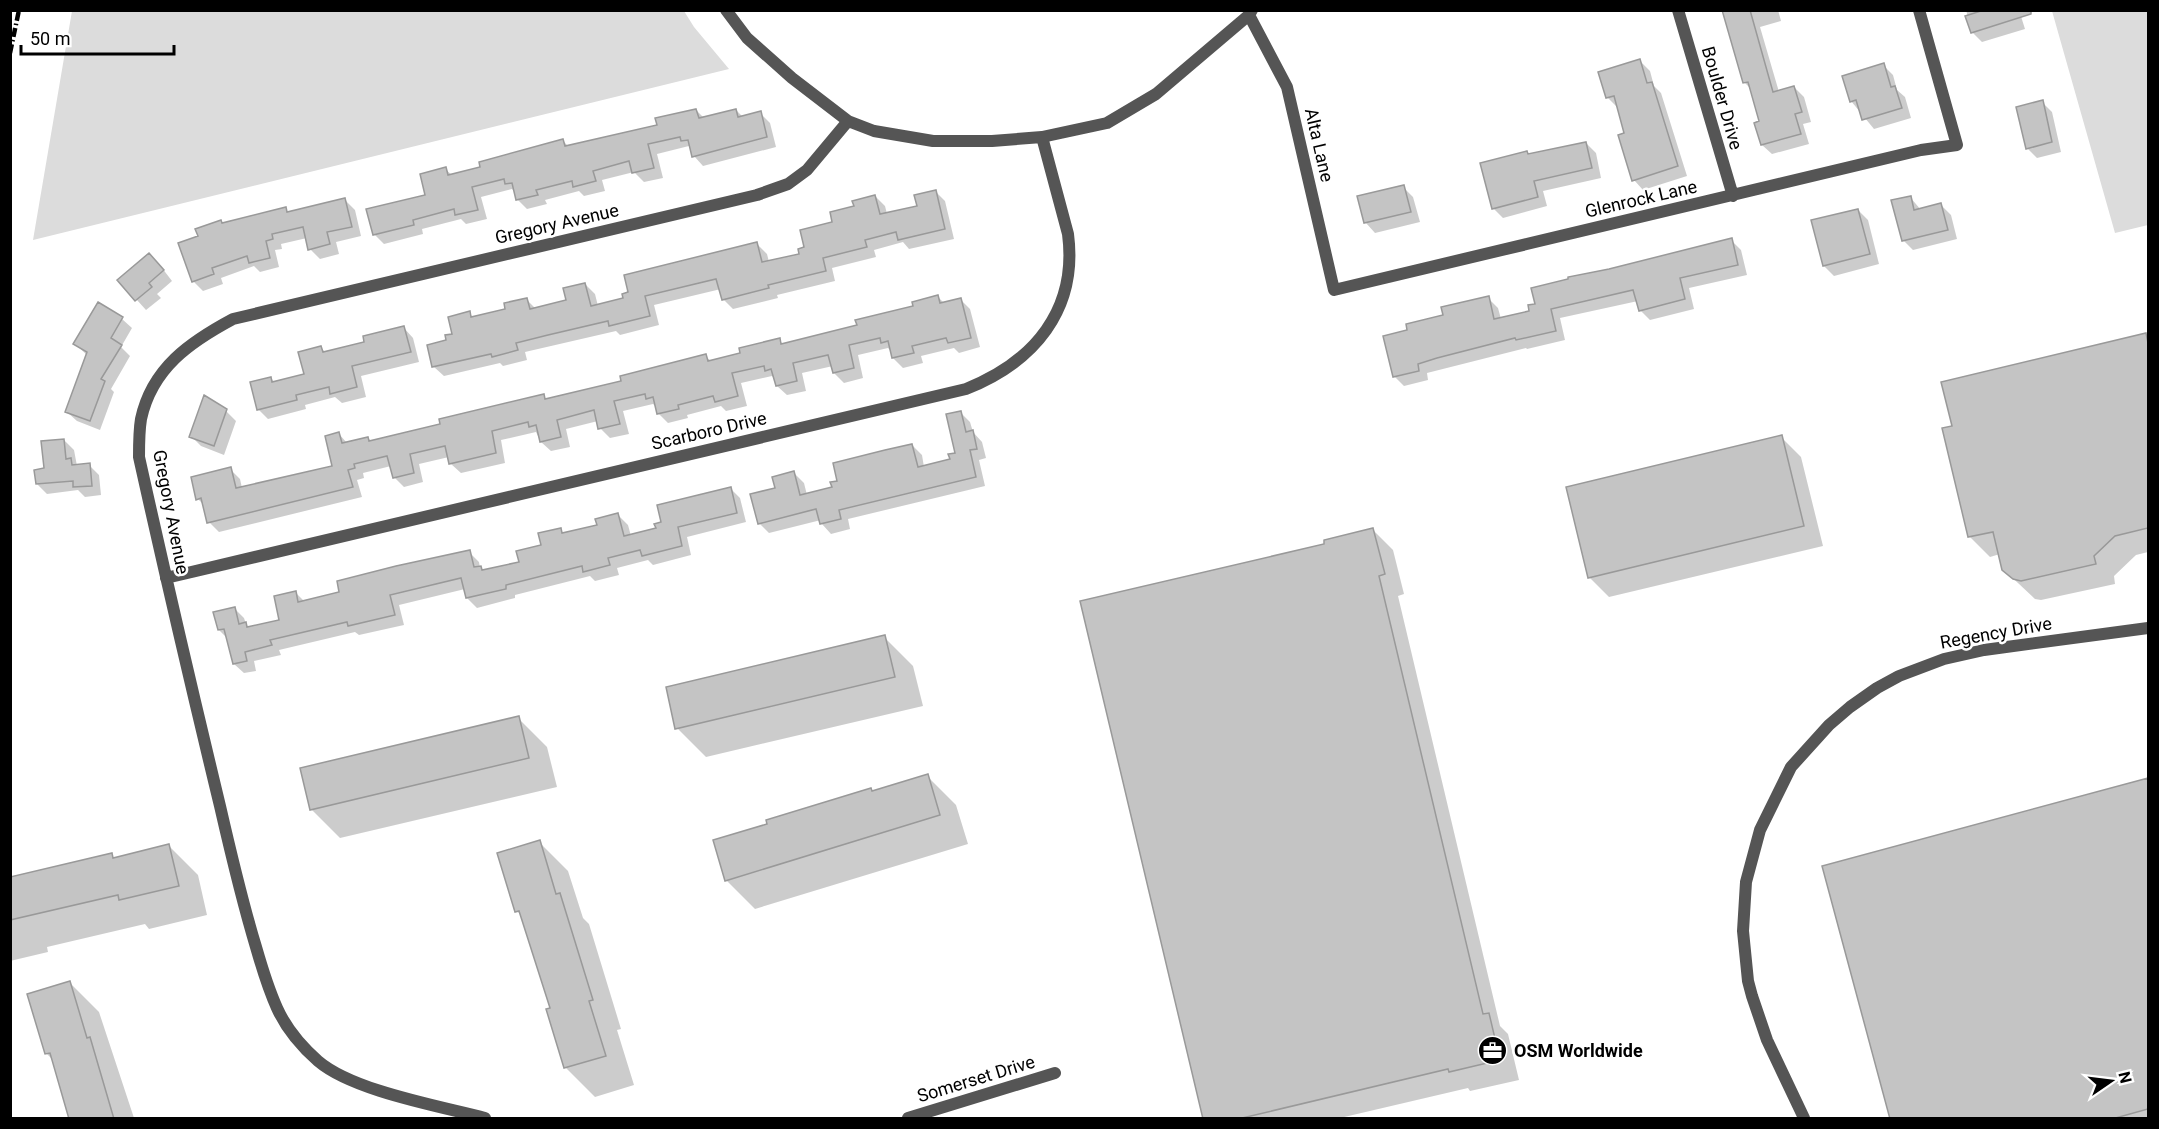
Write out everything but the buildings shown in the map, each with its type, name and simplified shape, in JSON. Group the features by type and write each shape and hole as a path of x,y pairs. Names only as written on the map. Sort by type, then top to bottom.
{"street":[{"path":"726,10 747,38 792,78 848,122 874,131 933,141 992,141 1042,136 1107,123 1156,94 1251,13"},
{"name":"Boulder Drive","path":"1678,10 1732,196"},
{"name":"Glenrock Lane","path":"1334,290 1921,150 1957,145 1919,10"},
{"name":"Alta Lane","path":"1251,13 1287,87 1334,290"},
{"name":"Gregory Avenue","path":"485,1119 390,1093 338,1074 320,1062 287,1027 267,983 249,926 166,578 139,457 141,421 146,402 157,381 182,350 201,336 233,319 757,195 788,184 807,170 848,122"},
{"name":"Scarboro Drive","path":"166,578 954,392 995,376 1022,357 1046,330 1057,312 1068,275 1068,234 1042,136"},
{"name":"Regency Drive","path":"1804,1119 1767,1040 1756,1007 1748,981 1743,931 1746,882 1760,830 1791,767 1829,725 1859,701 1899,676 1944,658 1984,650 2148,628"},
{"name":"Somerset Drive","path":"908,1119 1055,1073"}],"shaded area":[{"path":"72,11 684,11 694,27 729,69 33,240"},
{"path":"2052,11 2148,11 2148,225 2115,233"}],"railway":[{"path":"10,53 19,10"}],"place":[{"name":"OSM Worldwide","path":"1493,1051"}]}
